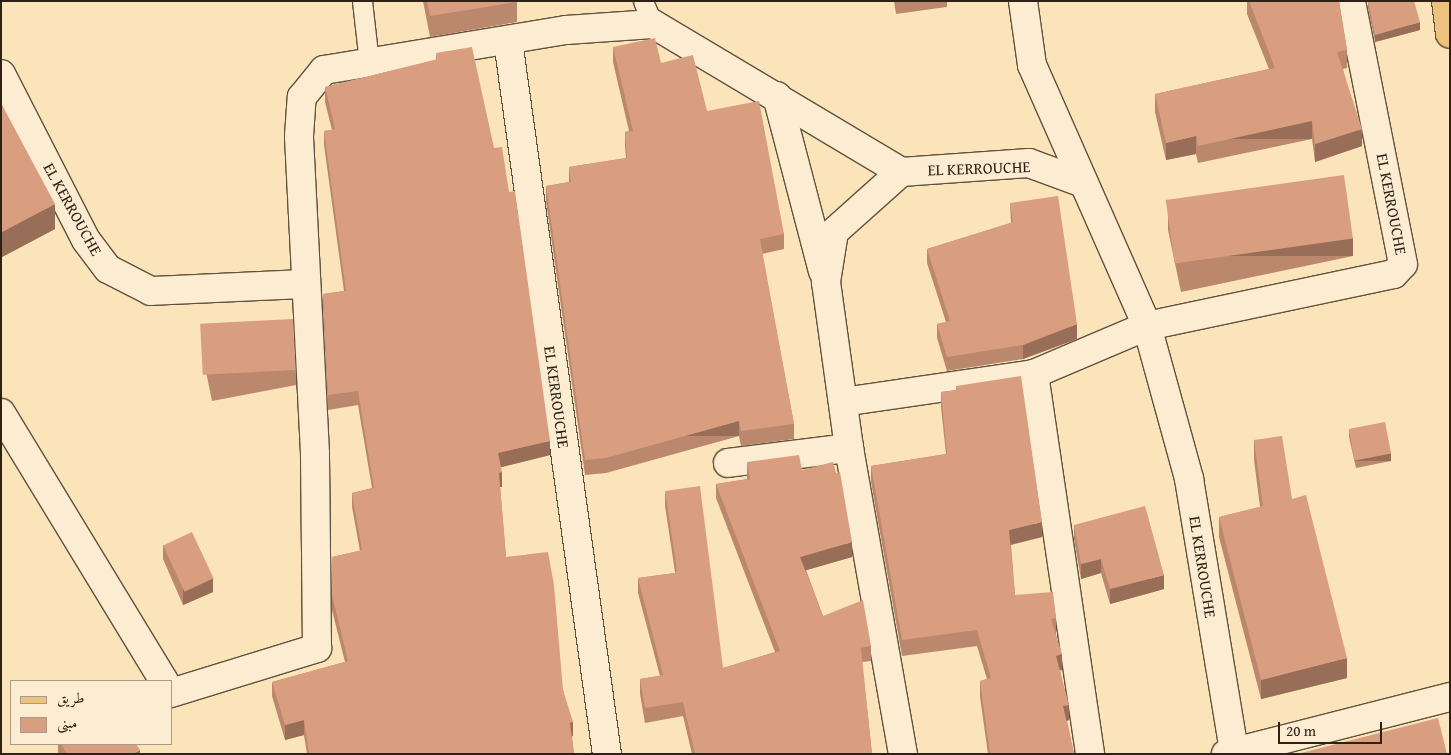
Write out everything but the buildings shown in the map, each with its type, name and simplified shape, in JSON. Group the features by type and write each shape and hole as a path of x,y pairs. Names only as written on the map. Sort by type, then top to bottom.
{"main road":[{"path":"1446,1 1450,34"}],"street":[{"name":"EL KERROUCHE","path":"1023,1 1032,65 1147,326 1189,479 1230,753"},
{"name":"EL KERROUCHE","path":"1147,326 1394,274 1403,264 1351,1"},
{"path":"172,693 317,648 314,453 299,136 302,97 324,70 508,41 648,12 777,96 901,172 834,232 826,282"},
{"name":"EL KERROUCHE","path":"508,41 607,754"},
{"name":"EL KERROUCHE","path":"1,74 86,240 108,269 151,291 306,284"},
{"path":"777,96 826,282 849,448 903,754"},
{"name":"EL KERROUCHE","path":"901,172 1030,163 1083,184"},
{"path":"843,402 1034,374 1147,326"},
{"path":"1034,374 1090,754"},
{"path":"1,413 163,680"},
{"path":"728,463 849,448"},
{"path":"1230,753 1450,697"}],"lane":[{"path":"362,1 370,62"}]}
